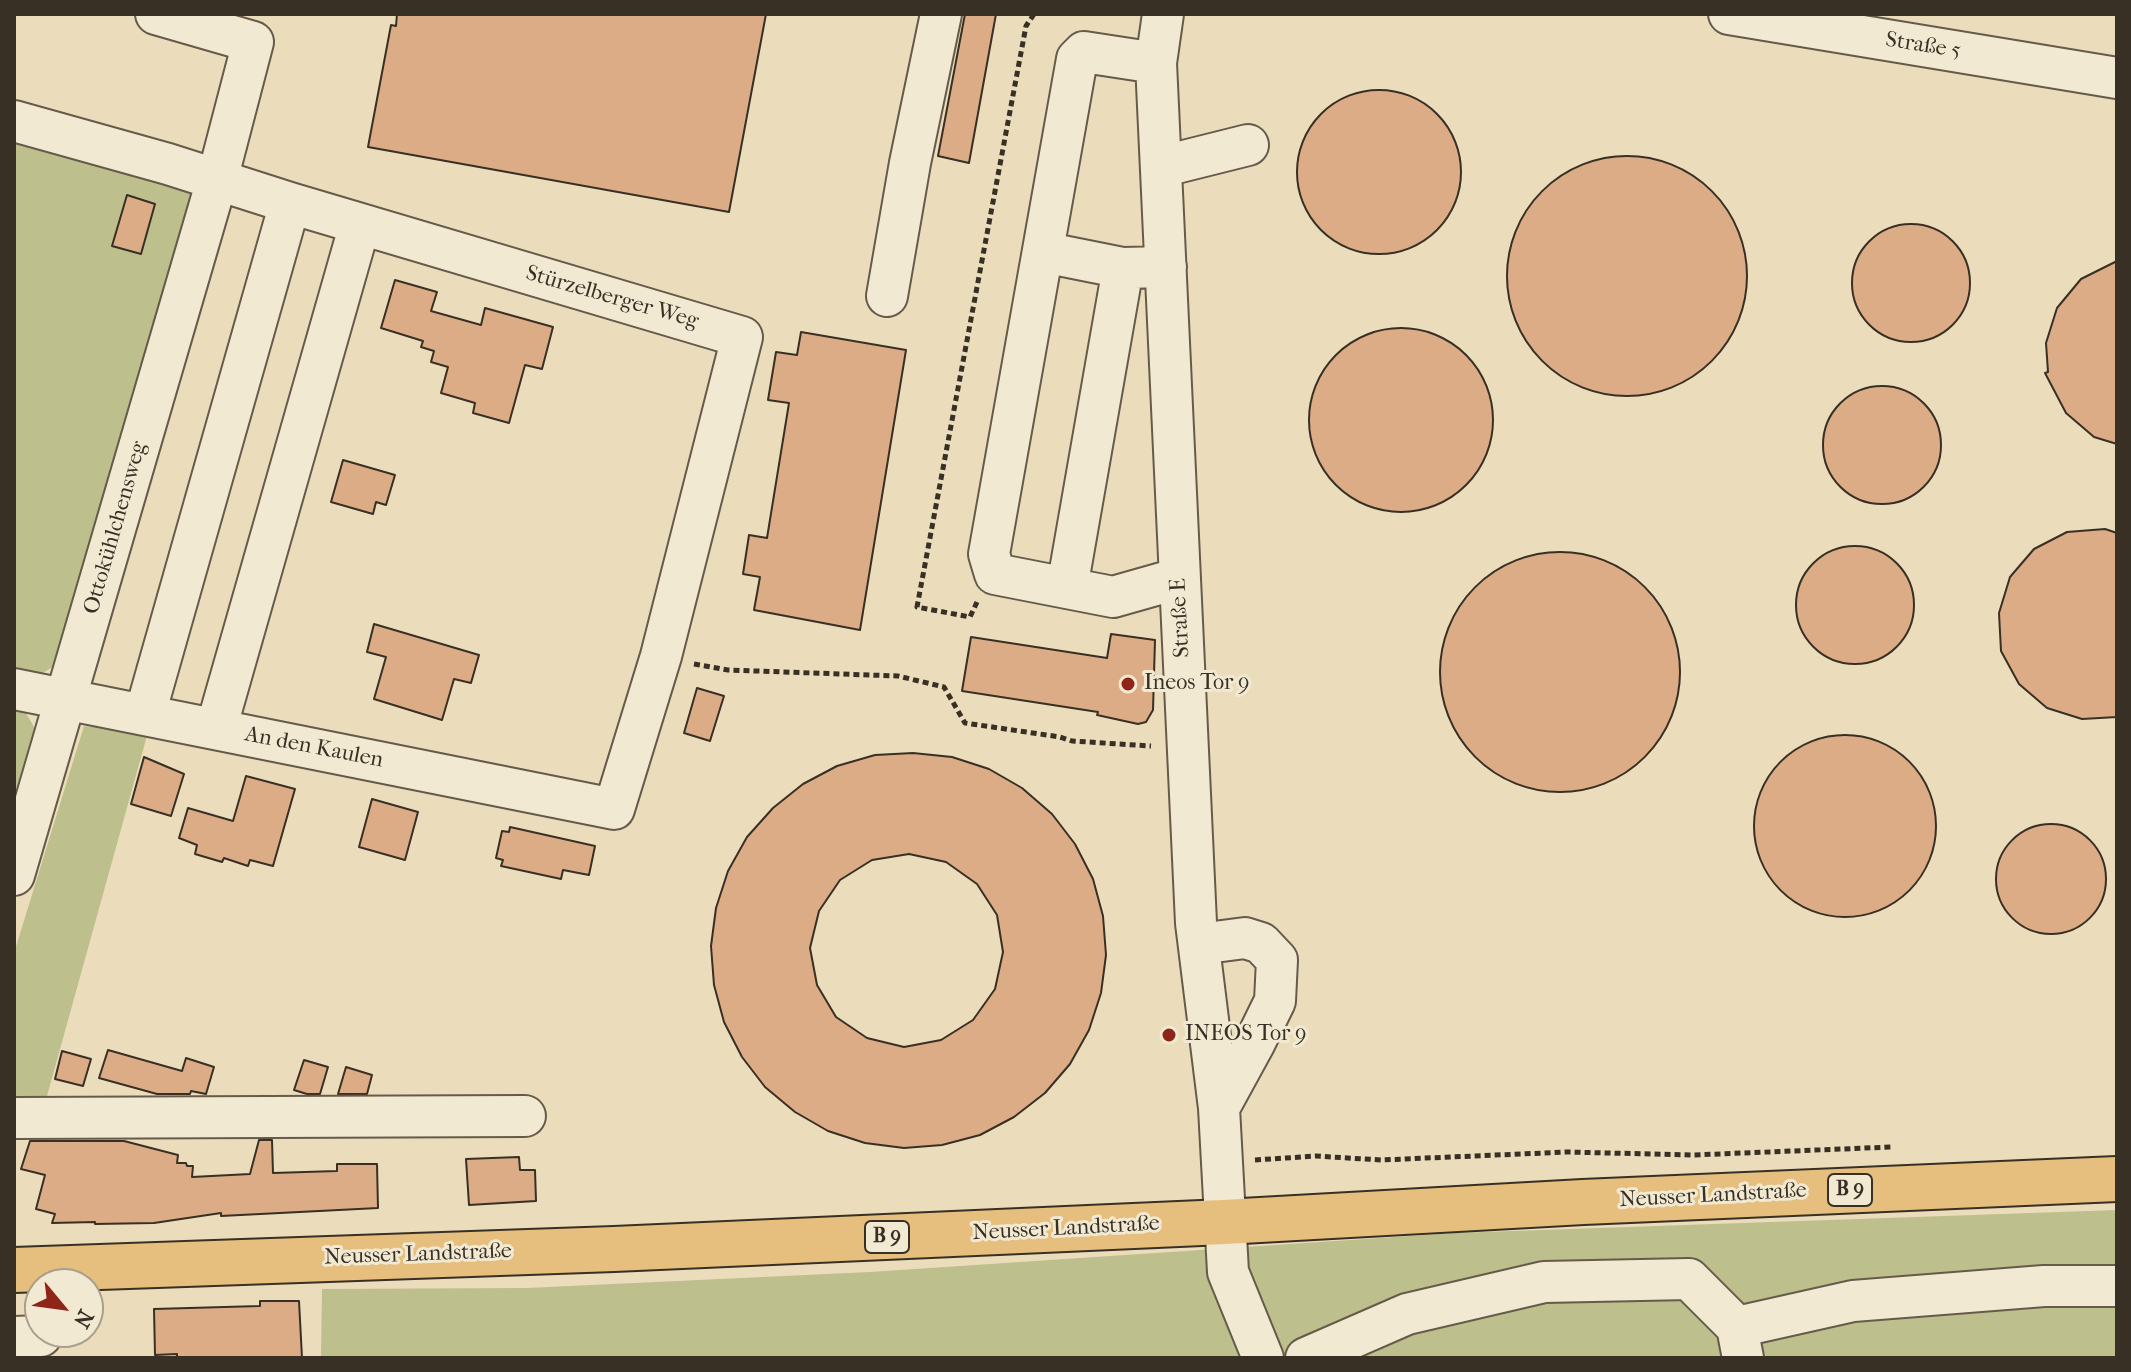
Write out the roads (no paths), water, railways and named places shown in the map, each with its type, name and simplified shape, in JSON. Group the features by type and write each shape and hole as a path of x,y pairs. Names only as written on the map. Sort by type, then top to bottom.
{"main road":[{"name":"Neusser Landstraße","path":"14,1270 630,1249 2117,1179"}],"street":[{"name":"Ottokühlchensweg","path":"14,875 217,180 253,42 156,14"},
{"path":"887,296 910,163 941,14"},
{"name":"Straße E","path":"1163,14 1156,63 1196,923 1219,1108 1228,1272 1263,1358"},
{"name":"Straße 5","path":"1729,14 1843,23 2117,78"},
{"path":"1156,63 1084,52 1077,59 989,554 995,574 1113,597 1180,578"},
{"name":"Stürzelberger Weg","path":"14,121 742,337 661,656 614,809"},
{"path":"1161,165 1248,145"},
{"path":"145,714 290,203"},
{"path":"216,729 360,224"},
{"path":"1043,252 1123,268 1166,267"},
{"path":"1067,588 1123,268"},
{"name":"An den Kaulen","path":"14,689 614,809"},
{"path":"1199,944 1245,938 1261,943 1277,960 1275,1001 1219,1108"},
{"path":"14,1118 525,1116"},
{"path":"1306,1358 1407,1314 1544,1282 1689,1279 1740,1343 1853,1301 2044,1286 2117,1286"}],"place":[{"name":"Ineos Tor 9","path":"1128,684"},
{"name":"INEOS Tor 9","path":"1169,1035"}]}
